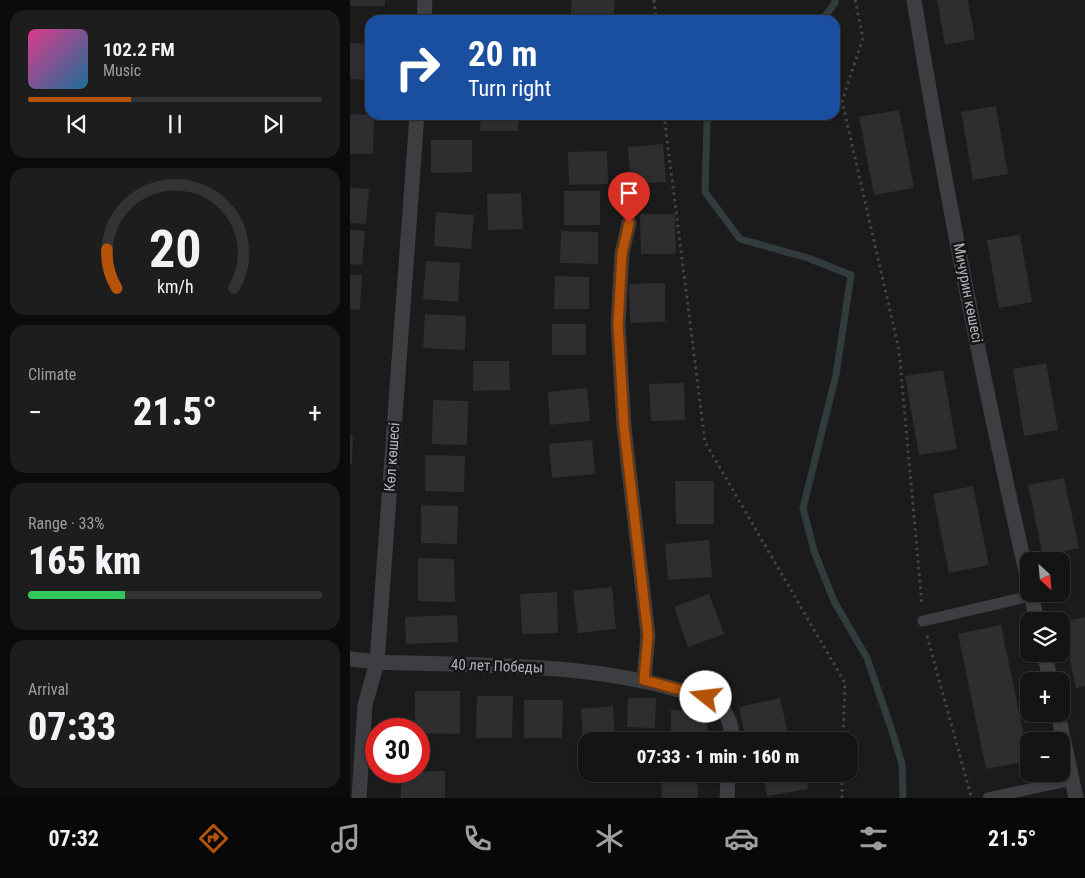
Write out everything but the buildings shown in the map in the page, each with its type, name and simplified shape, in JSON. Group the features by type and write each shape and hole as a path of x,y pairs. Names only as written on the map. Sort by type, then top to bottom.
{"street":[{"path":"424,15 425,0"},
{"name":"Мичурин көшесі","path":"914,0 933,114 994,424 1021,552"},
{"name":"Көл көшесі","path":"359,798 365,705 377,662 417,120"},
{"path":"629,223 622,253 618,324 624,427 648,635 644,680"},
{"name":"40 лет Победы","path":"350,659 377,662 562,668 644,680 706,697 726,713 732,732"},
{"path":"1060,722 1076,798"},
{"path":"727,798 728,782"}],"lane":[{"path":"923,622 1020,595"},
{"path":"988,798 1072,780"}],"path":[{"path":"654,0 656,15"},
{"path":"855,0 863,38 842,101 899,350 923,622 972,798"},
{"path":"665,120 705,442 845,682 843,732"},
{"path":"842,782 842,798"}],"waterway":[{"path":"826,15 835,3 835,0"},
{"path":"708,120 705,192 740,239 808,258 851,275 836,375 803,508 814,551 834,601 867,658 902,764 903,798"}],"route":[{"path":"629,223 622,253 618,324 624,427 648,635 644,680 706,697"}]}
